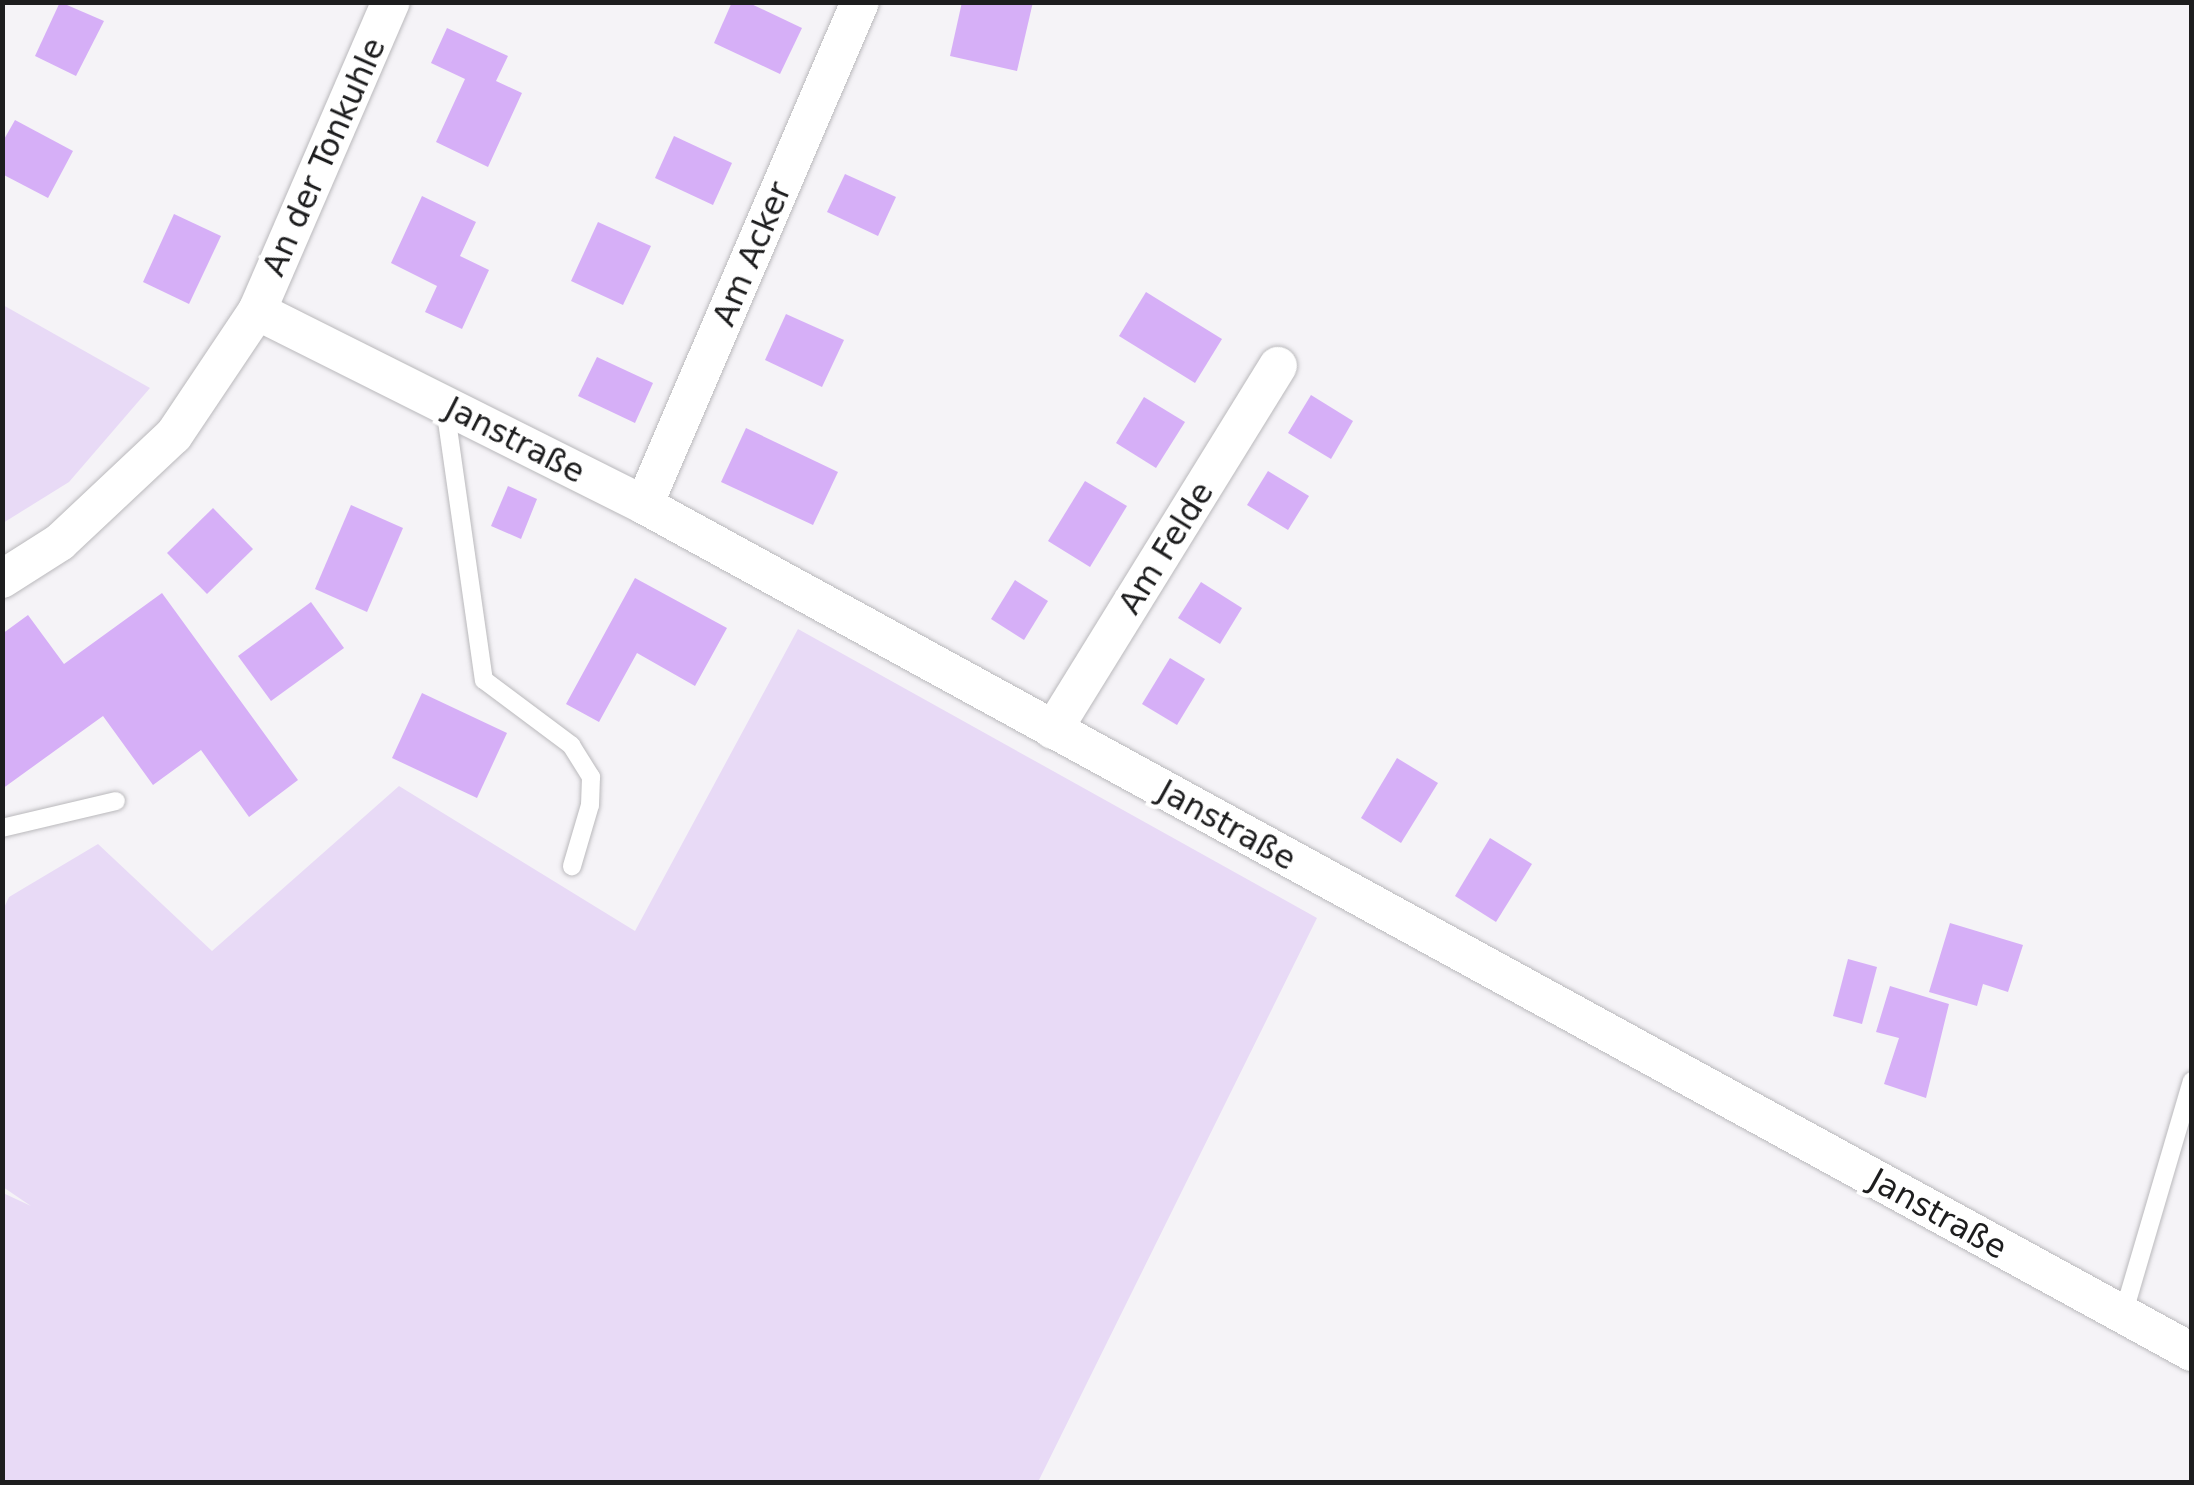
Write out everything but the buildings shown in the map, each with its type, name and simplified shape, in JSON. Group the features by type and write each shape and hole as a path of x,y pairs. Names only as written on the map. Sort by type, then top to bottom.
{"street":[{"name":"An der Tonkuhle","path":"2,578 60,542 174,435 256,312 391,2"},
{"name":"Am Acker","path":"644,505 860,2"},
{"name":"Janstraße","path":"256,312 644,505 2192,1352"},
{"name":"Am Felde","path":"1053,730 1278,366"}],"lane":[{"path":"444,405 484,680 571,745 591,776 590,805 572,866"},
{"path":"2,828 116,801"},
{"path":"2124,1315 2192,1081"}],"shaded area":[{"path":"3,305 150,388 69,482 3,523"},
{"path":"798,629 1317,918 1038,1482 3,1482 3,1193 31,1206 3,1187 2,912 9,897 98,844 212,951 399,786 635,931"}]}
